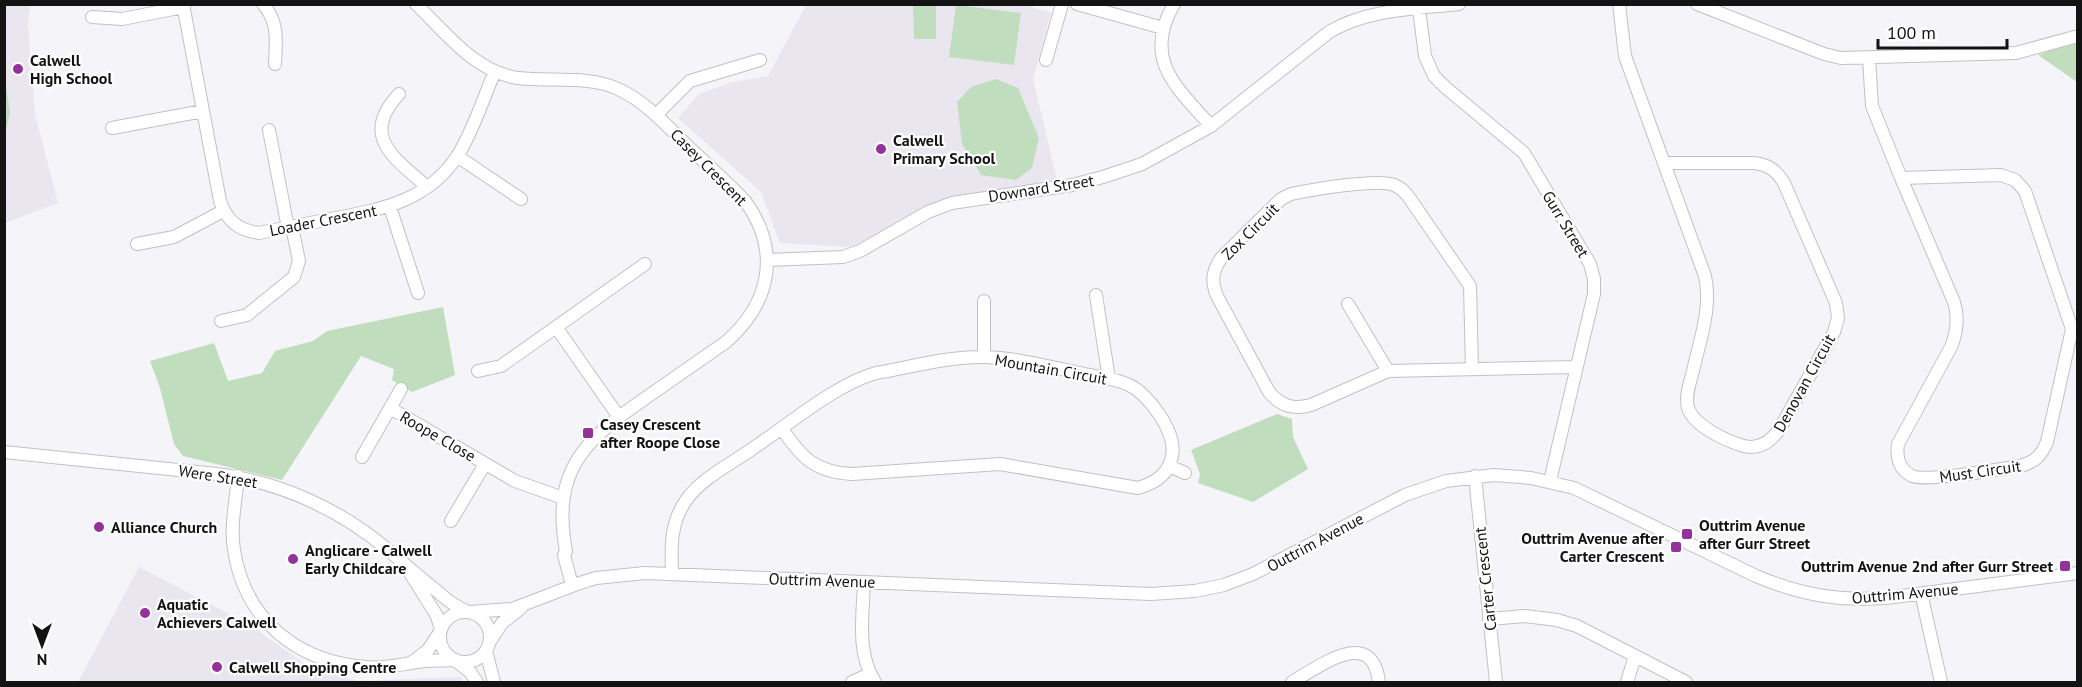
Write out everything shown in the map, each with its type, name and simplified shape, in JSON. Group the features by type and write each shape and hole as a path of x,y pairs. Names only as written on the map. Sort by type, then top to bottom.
{"street":[{"path":"263,4 272,16 276,31 275,64"},
{"name":"Casey Crescent","path":"416,4 471,57 495,71 518,78 607,85 634,97 656,115 745,201 761,227 767,260 766,279 752,315 740,329 719,346 596,435 583,451 569,478 562,521 566,551 564,555 576,584"},
{"path":"1046,60 1062,4"},
{"path":"1077,4 1162,28"},
{"path":"1174,4 1162,28 1161,49 1166,69 1211,126"},
{"name":"Downard Street","path":"767,260 843,257 860,251 928,213 952,203 1054,189 1103,177 1161,154 1211,126 1329,32 1367,10 1419,9 1459,4"},
{"name":"Denovan Circuit","path":"1619,4 1625,56 1705,276 1708,290 1707,313 1688,392 1688,408 1693,418 1701,425 1737,444 1747,447 1763,445 1773,439 1779,430 1834,332 1838,318 1836,303 1784,183 1774,170 1754,163 1664,163"},
{"path":"1697,4 1824,54 1841,58 2016,53 2078,36"},
{"path":"92,17 122,19 183,6 224,212 174,237 137,244"},
{"name":"Gurr Street","path":"1419,9 1425,56 1434,76 1444,87 1524,153 1590,264 1594,279 1594,294 1550,481"},
{"name":"Must Circuit","path":"1869,58 1872,106 1901,178 1953,302 1958,322 1951,347 1898,444 1898,461 1905,472 1913,477 1921,478 2030,463 2039,456 2047,442 2072,329 2025,191 2015,180 2001,174 1901,178"},
{"path":"656,115 690,81 760,60"},
{"name":"Loader Crescent","path":"224,212 231,222 247,231 259,232 390,207 410,199 444,173 457,156 495,71"},
{"path":"399,94 388,106 383,117 381,129 383,141 394,157 427,187"},
{"path":"112,128 203,111"},
{"path":"221,321 247,315 294,277 299,261 269,130"},
{"path":"457,156 522,199"},
{"name":"Zox Circuit","path":"1472,369 1470,286 1415,205 1401,189 1393,184 1378,183 1296,193 1281,199 1216,266 1213,286 1216,296 1269,392 1285,406 1301,408 1388,371 1577,367"},
{"path":"390,207 418,293"},
{"path":"478,371 501,366 645,264"},
{"path":"1096,295 1109,379"},
{"path":"984,301 984,357"},
{"path":"1348,304 1388,371"},
{"path":"555,327 618,417"},
{"name":"Mountain Circuit","path":"672,573 672,532 677,515 686,500 704,482 860,377 984,357 1008,359 1130,385 1152,403 1171,436 1173,454 1169,466"},
{"name":"Roope Close","path":"362,457 402,389"},
{"name":"Roope Close","path":"390,408 527,486 564,498"},
{"path":"782,429 804,458 823,469 837,473 1000,464 1138,488 1159,479 1169,466 1185,473"},
{"name":"Were Street","path":"4,452 213,473 271,485 319,504 349,521 377,541 449,603 469,612"},
{"name":"Roope Close","path":"452,521 485,464"},
{"name":"Outtrim Avenue","path":"469,612 512,609 576,584 628,574 672,573 1151,594 1195,591 1224,585 1252,574 1405,495 1432,484 1475,476 1513,475 1550,481 1586,493 1756,576 1797,592 1826,598 1856,600 2078,573"},
{"name":"Carter Crescent","path":"1475,476 1496,682"},
{"path":"238,477 233,531 240,575 260,614 276,632 297,648 336,664 376,668 411,663 475,660 487,647"},
{"name":"Were Street","path":"407,568 437,616 440,631"},
{"path":"852,682 873,678 865,658 862,642 864,582"},
{"path":"1921,593 1941,682"},
{"name":"Outtrim Avenue","path":"487,647 502,623 527,604"},
{"path":"411,663 428,650 445,622 453,615 469,612 480,617 487,626 487,647 494,682"},
{"path":"1489,619 1525,616 1557,620 1577,626 1686,682"},
{"path":"440,631 442,648 470,672 477,682"},
{"path":"1292,682 1339,655 1356,652 1364,655 1373,663 1378,682"},
{"path":"1627,682 1635,656"}],"shaded area":[{"name":"Calwell Primary School","path":"1022,4 1051,13 1033,79 1057,180 946,201 851,247 780,243 761,192 678,118 699,94 733,82 768,76 806,5"},
{"name":"Calwell High School","path":"5,5 30,5 28,24 35,114 58,203 5,223"},
{"path":"139,567 250,625 302,662 357,681 461,677 463,682 78,682"}],"green space":[{"path":"913,5 936,5 936,39 914,39"},
{"path":"956,5 1021,13 1014,65 949,57"},
{"path":"2077,40 2077,82 2038,55"},
{"path":"996,79 1018,88 1039,138 1032,168 1016,180 981,175 962,144 957,102 971,87"},
{"path":"5,80 10,112 4,135"},
{"path":"443,307 455,375 412,392 392,380 394,369 361,356 282,480 183,456 174,444 160,388 150,361 214,343 228,381 262,373 275,351 313,341 327,331"},
{"path":"1277,414 1292,419 1293,437 1308,469 1253,502 1198,483 1200,474 1191,450"}],"place":[{"name":"Calwell High School","path":"18,69"},
{"name":"Calwell Primary School","path":"881,149"},
{"name":"Casey Crescent after Roope Close","path":"588,433"},
{"name":"Alliance Church","path":"99,527"},
{"name":"Outtrim Avenue after Gurr Street","path":"1687,534"},
{"name":"Outtrim Avenue after Carter Crescent","path":"1676,547"},
{"name":"Anglicare - Calwell Early Childcare","path":"293,559"},
{"name":"Outtrim Avenue 2nd after Gurr Street","path":"2065,566"},
{"name":"Aquatic Achievers Calwell","path":"145,613"},
{"name":"Calwell Shopping Centre","path":"217,667"}]}
